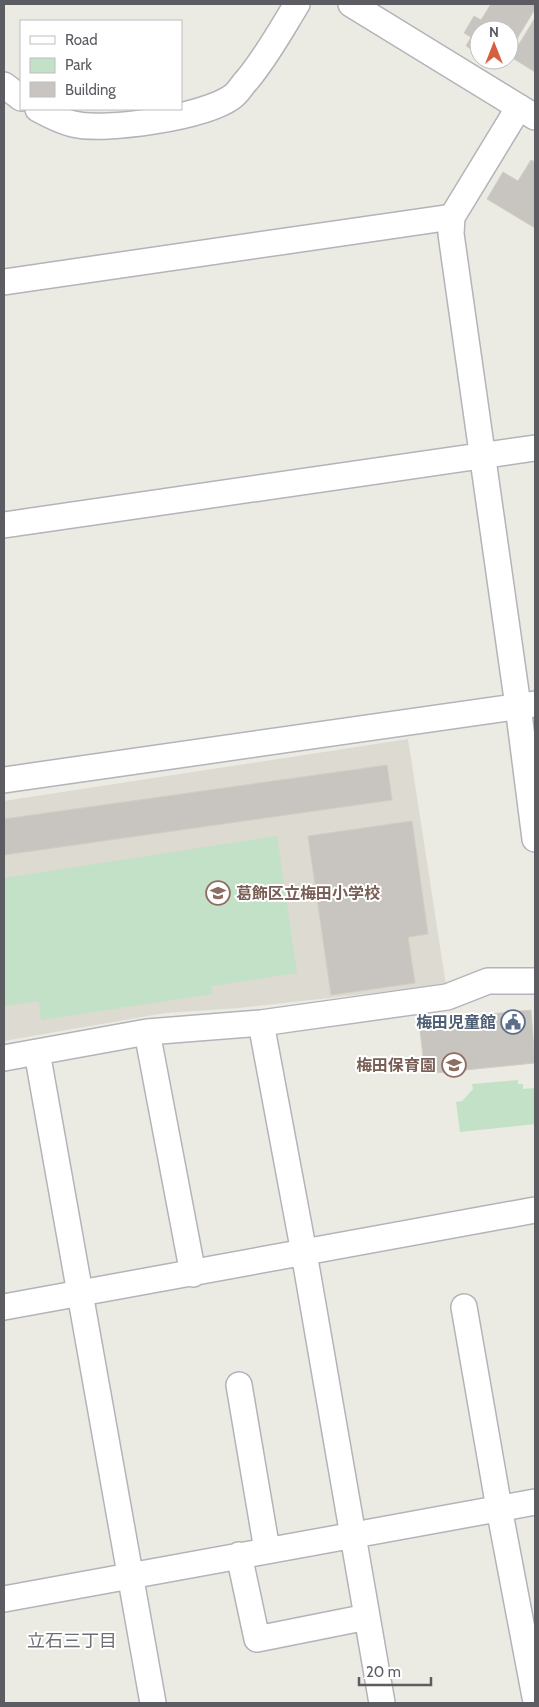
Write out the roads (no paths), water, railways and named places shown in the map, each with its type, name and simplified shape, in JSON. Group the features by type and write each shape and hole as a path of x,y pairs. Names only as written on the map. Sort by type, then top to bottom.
{"street":[{"path":"40,110 50,116 73,124 94,126 144,122 216,106 233,96 265,58 297,4"},
{"path":"351,4 531,113 452,217 451,234 482,455 527,705 535,839"},
{"path":"4,85 20,97"},
{"path":"4,282 452,217"},
{"path":"4,525 535,448"},
{"path":"4,780 527,705"},
{"path":"4,1058 147,1032 262,1023 447,996 488,981 535,981"},
{"path":"262,1023 382,1703"},
{"path":"147,1032 193,1274"},
{"path":"37,1052 153,1703"},
{"path":"4,1307 193,1274 535,1210"},
{"path":"464,1307 499,1508 535,1697"},
{"path":"239,1385 267,1550"},
{"path":"4,1598 535,1502"},
{"path":"239,1555 257,1639 366,1617"}],"place":[{"name":"葛飾区立梅田小学校","path":"218,893"},
{"name":"梅田児童館","path":"513,1022"},
{"name":"梅田保育園","path":"454,1065"}],"district":[{"name":"立石三丁目","path":"72,1641"}]}
